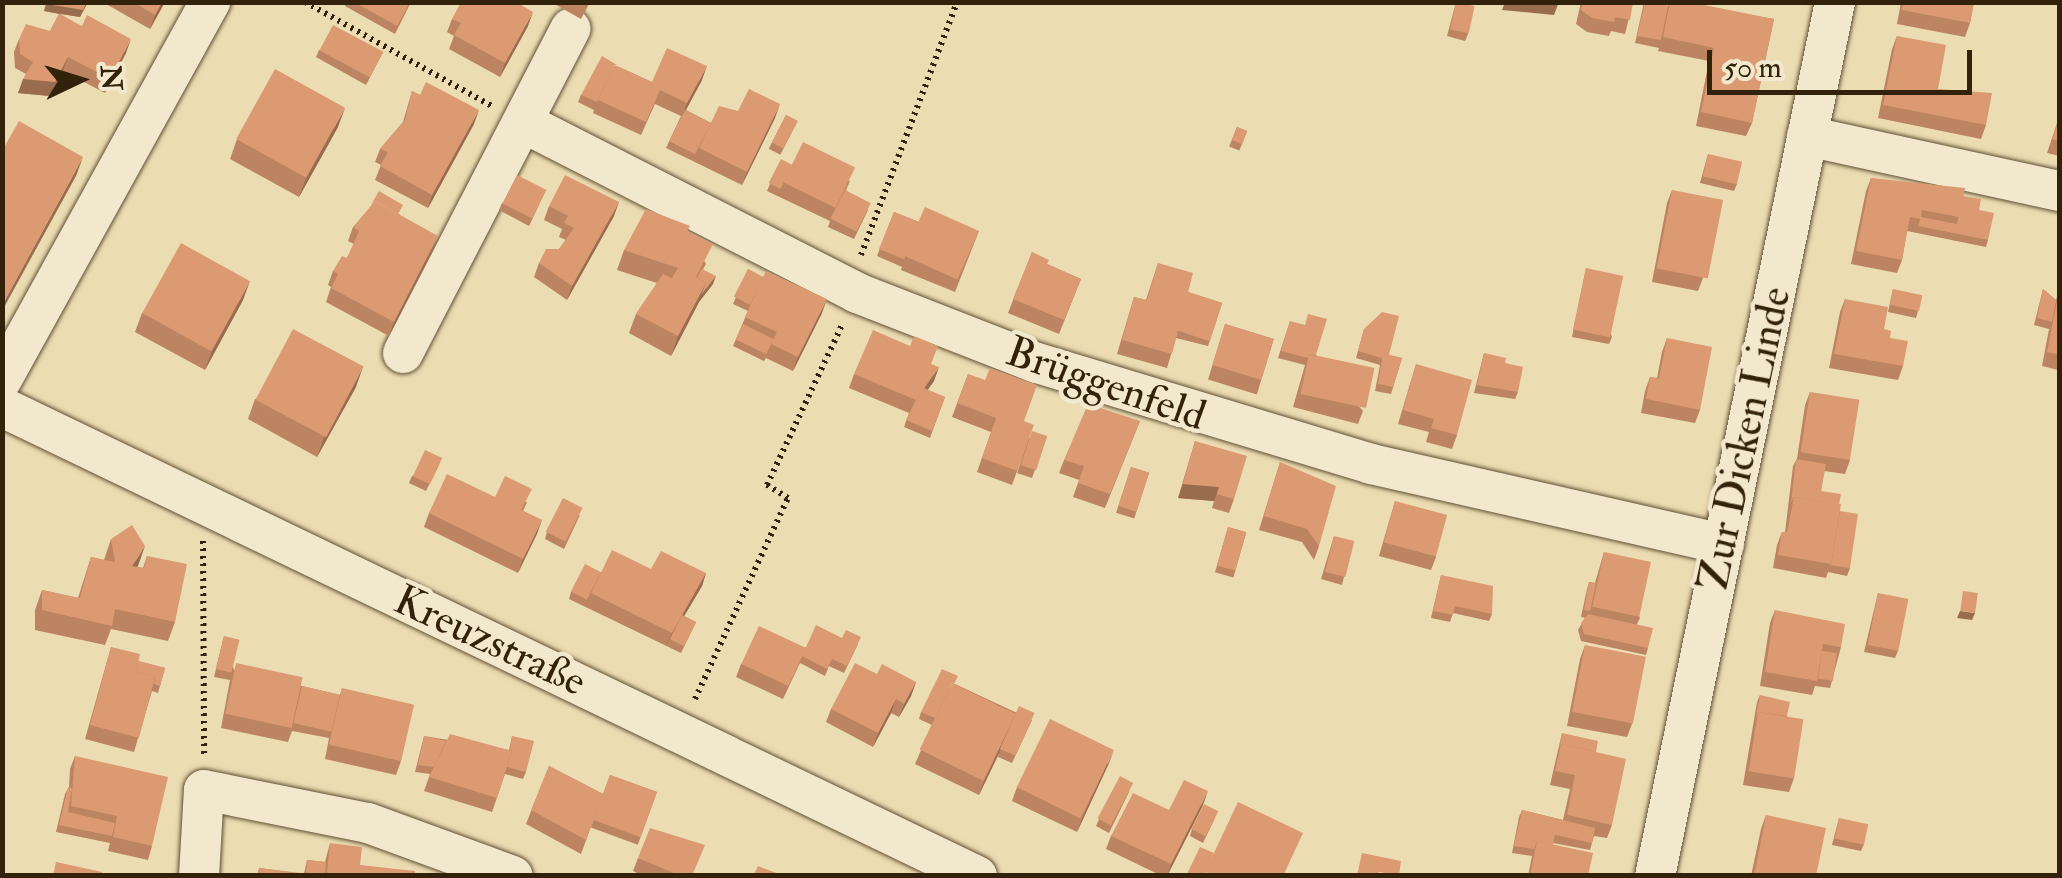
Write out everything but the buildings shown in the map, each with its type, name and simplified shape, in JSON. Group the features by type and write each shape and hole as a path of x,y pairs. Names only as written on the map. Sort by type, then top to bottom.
{"street":[{"path":"2,379 210,2"},
{"name":"Zur Dicken Linde","path":"1655,876 1834,3"},
{"path":"403,353 570,29"},
{"name":"Brüggenfeld","path":"524,123 852,291 1202,418 1371,464 1724,544"},
{"path":"1807,136 2060,190"},
{"name":"Kreuzstraße","path":"2,407 212,502 962,872"},
{"path":"199,876 204,790 368,822 513,876"}],"path":[{"path":"306,2 524,123"},
{"path":"680,732 788,498 767,485 852,291 957,2"},
{"path":"204,790 203,528 212,502"}]}
